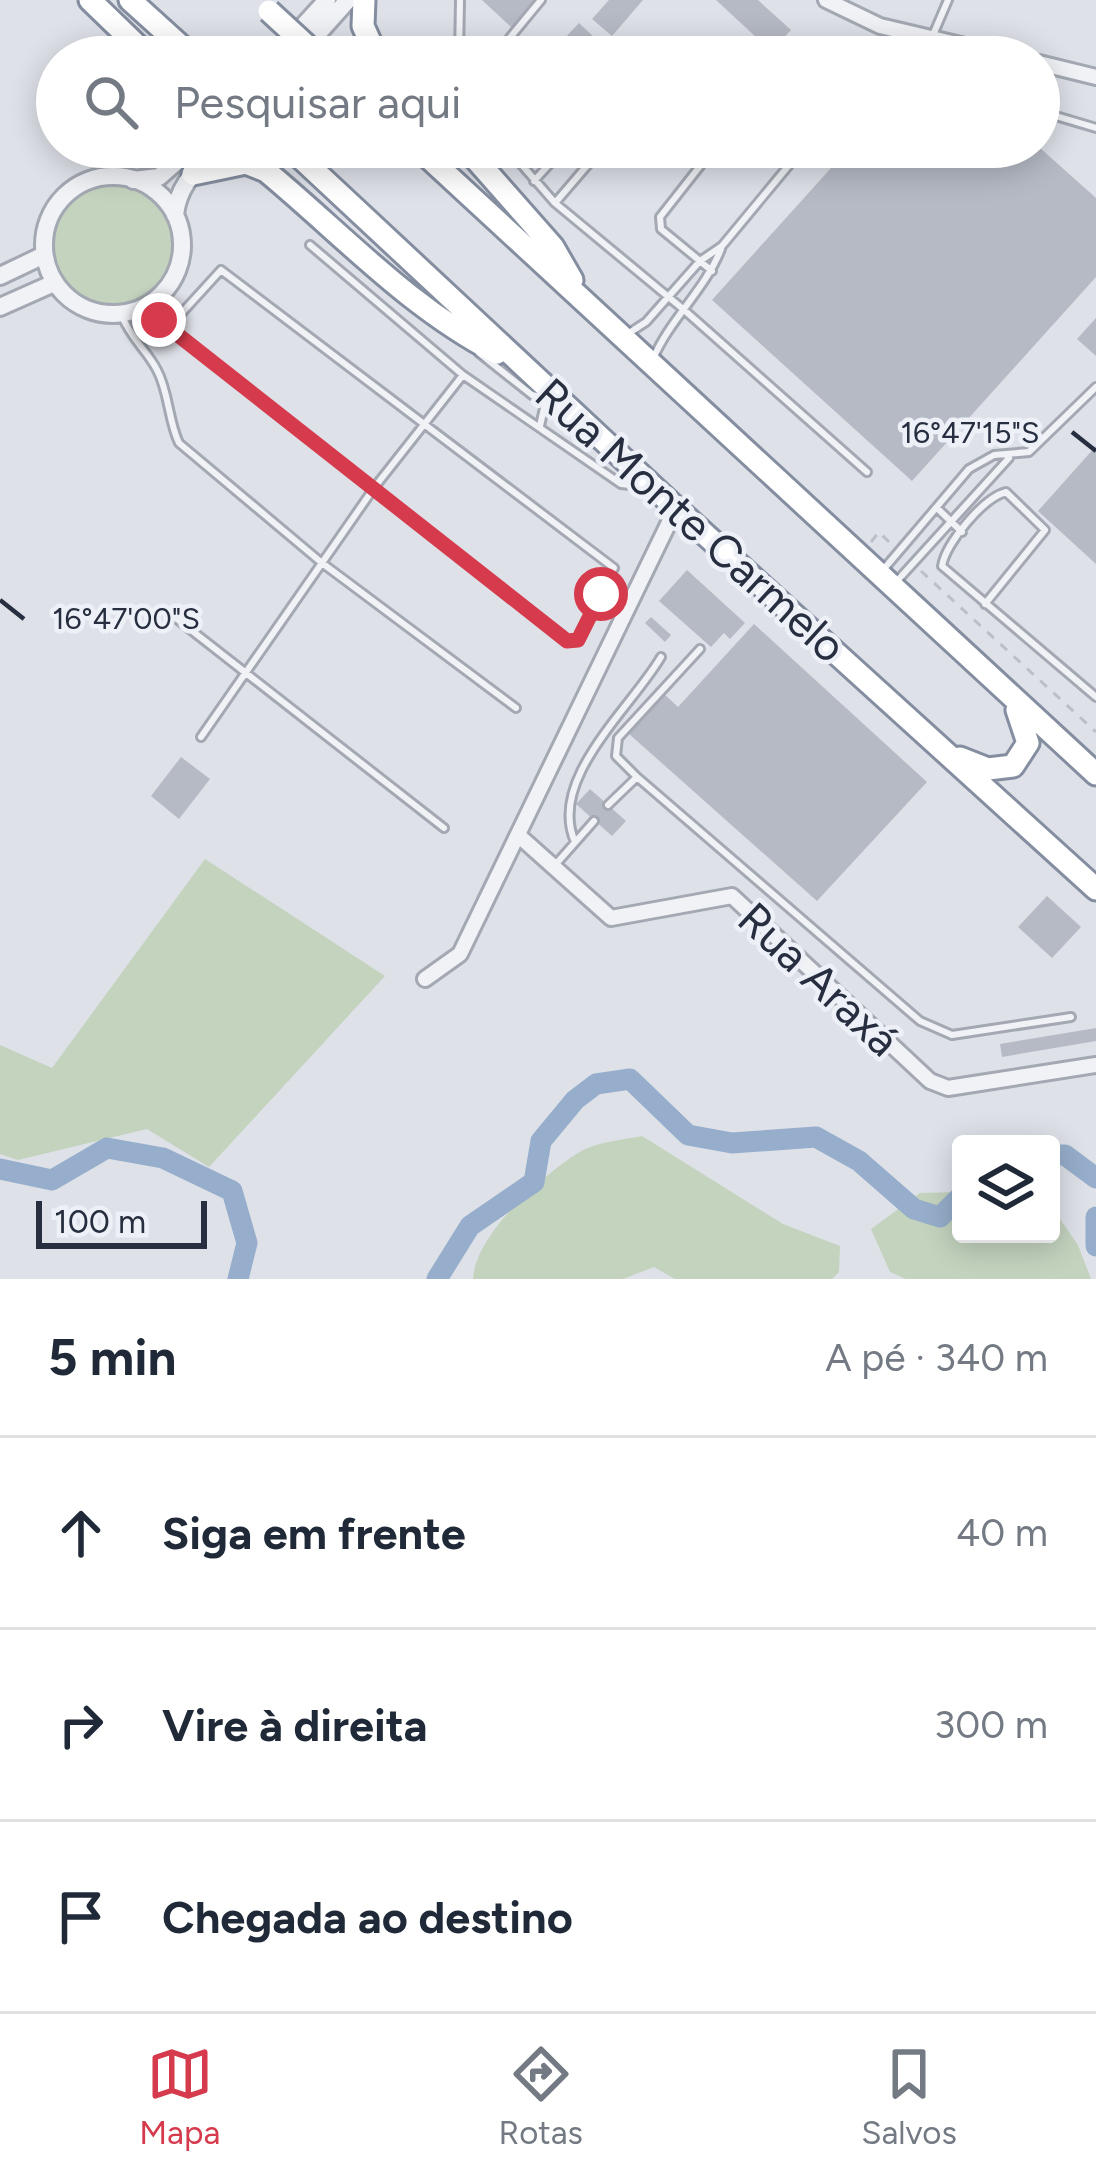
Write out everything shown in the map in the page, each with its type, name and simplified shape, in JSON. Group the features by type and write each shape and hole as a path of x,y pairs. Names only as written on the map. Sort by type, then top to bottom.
{"highway":[{"path":"90,0 127,36"},
{"path":"130,0 170,36"},
{"path":"364,0 368,36"},
{"path":"263,6 296,36"},
{"path":"258,168 389,282 466,336 522,365"},
{"name":"Rua Monte Carmelo","path":"311,168 522,365 552,399 1096,889"},
{"name":"Rua Monte Carmelo","path":"440,168 1096,774"},
{"path":"483,168 553,247 584,301"},
{"path":"939,746 988,770 1013,766 1028,743 1027,730 1003,690"}],"street":[{"path":"294,36 327,0"},
{"path":"316,36 348,0"},
{"path":"826,0 880,26 923,36"},
{"path":"1060,68 1096,77"},
{"path":"171,168 159,177 104,176 78,185 57,203 45,227 44,255 55,283 72,302 95,312 121,314 145,307 166,290 179,267 182,241 177,197 185,168"},
{"path":"133,180 157,192 176,215"},
{"path":"0,276 44,255"},
{"path":"0,307 55,283"},
{"path":"425,979 460,954 676,508"},
{"path":"518,835 554,867"},
{"name":"Rua Araxá","path":"554,867 611,918 732,896 930,1081 948,1088 1096,1065"}],"lane":[{"path":"459,36 460,0"},
{"path":"512,36 542,0"},
{"path":"933,36 948,0"},
{"path":"1060,117 1096,128"},
{"path":"524,168 555,203 867,472"},
{"path":"534,181 546,168"},
{"path":"555,203 585,168"},
{"path":"697,168 660,217 661,229 712,271"},
{"path":"622,338 646,322 700,261 722,246 787,168"},
{"path":"310,245 463,375 621,484 655,488"},
{"path":"650,365 662,338 712,271 722,246"},
{"path":"145,307 168,328 567,641 578,640 614,568 221,270 168,328"},
{"path":"121,314 134,342 158,370 179,443 322,563 516,708"},
{"path":"466,336 482,357 532,395 552,399 540,427"},
{"path":"201,737 374,488 463,375"},
{"path":"885,581 900,552 969,469 994,455 1029,452 1096,387"},
{"path":"994,455 998,468"},
{"path":"885,581 912,563 1012,456"},
{"path":"985,604 1045,530 1006,492 999,493 962,532 942,566 985,604 1096,697"},
{"path":"937,508 962,532"},
{"path":"168,612 444,828"},
{"path":"700,649 618,738 616,756 637,777 920,1021 952,1035 1071,1017"},
{"path":"575,842 568,825 573,794 603,733 648,680 661,657"},
{"path":"608,805 637,777"},
{"path":"554,867 594,820"}],"path":[{"path":"858,556 879,532 900,552"},
{"path":"912,563 1096,732"}],"green space":[{"path":"111,185 134,190 154,203 167,223 172,246 167,269 154,289 134,302 111,307 88,302 68,289 55,269 50,246 55,223 68,203 88,190"},
{"path":"205,859 385,976 209,1167 147,1129 18,1160 0,1154 0,1045 52,1068"},
{"path":"642,1136 783,1224 840,1246 839,1272 832,1279 675,1279 654,1267 623,1279 473,1279 485,1244 498,1225 547,1176 585,1149"},
{"path":"952,1192 952,1243 1060,1243 1060,1219 1078,1245 1091,1279 906,1279 890,1272 871,1229 920,1193"}],"building":[{"path":"482,0 536,0 511,27"},
{"path":"609,0 643,0 612,36 592,19"},
{"path":"716,0 758,0 791,30 785,36 755,36"},
{"path":"579,23 593,36 567,36"},
{"path":"1060,166 1096,198 1096,277 912,481 712,300 831,168"},
{"path":"1096,318 1096,356 1077,339"},
{"path":"1096,446 1096,564 1038,511"},
{"path":"687,570 745,623 730,639 724,633 711,647 659,601"},
{"path":"651,617 671,635 665,642 645,623"},
{"path":"754,624 927,782 817,901 628,733 664,694 678,707"},
{"path":"181,757 210,779 179,819 151,796"},
{"path":"590,789 626,821 612,836 576,804"},
{"path":"1047,896 1081,927 1052,958 1018,927"},
{"path":"1096,1028 1096,1041 1002,1057 1000,1044"}],"waterway":[{"path":"437,1279 470,1226 534,1182 541,1141 575,1100 596,1084 630,1079 688,1135 732,1143 816,1137 859,1161 914,1209 940,1217 952,1205"},
{"path":"0,1169 52,1180 107,1148 163,1158 232,1191 247,1243 238,1279"},
{"path":"1060,1155 1096,1178"},
{"path":"1096,1217 1096,1246"}],"route":[{"path":"159,320 567,641 578,640 601,594"}]}
